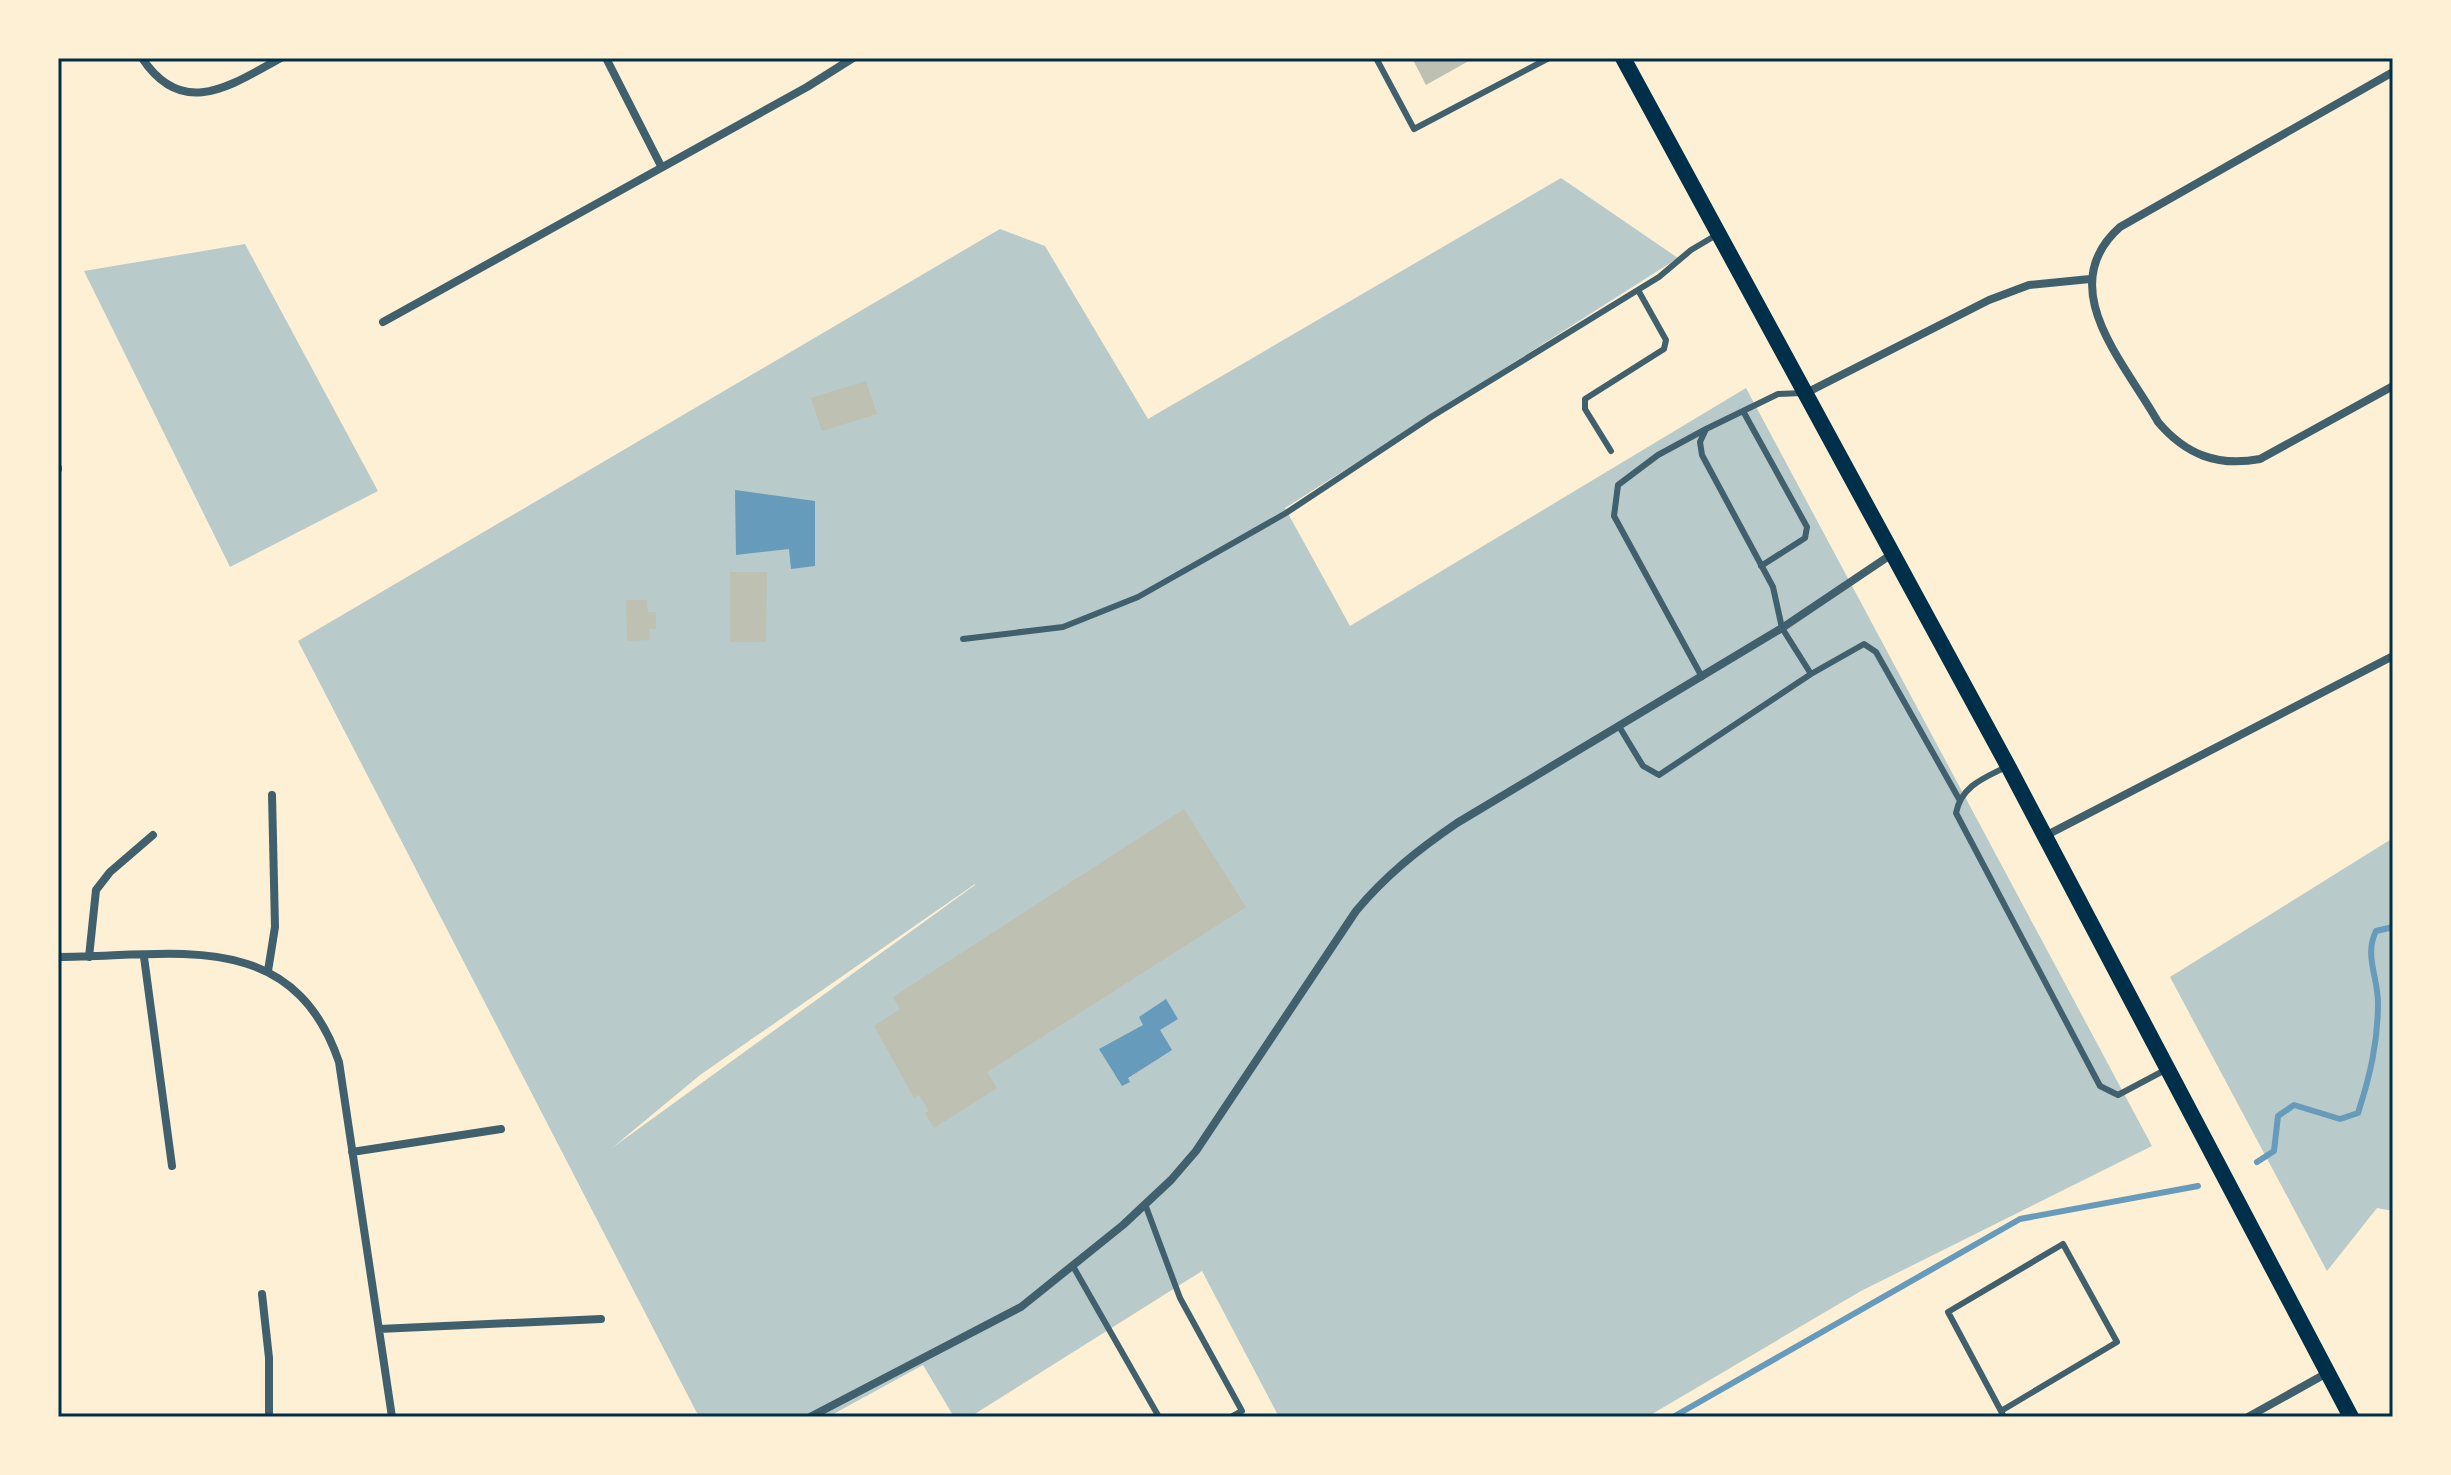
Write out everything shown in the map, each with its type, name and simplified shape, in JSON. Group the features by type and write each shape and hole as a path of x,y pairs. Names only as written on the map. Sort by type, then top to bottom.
{"main road":[{"path":"1623,58 2008,766 2351,1417"}],"street":[{"path":"142,58 152,73 168,86 201,93 221,90 281,58"},
{"path":"606,58 661,166"},
{"path":"383,322 807,87 853,58"},
{"path":"2393,72 2120,227 2096,255 2090,279 2093,307 2099,320 2158,422 2171,437 2203,457 2242,462 2260,459 2393,386"},
{"path":"1806,393 1989,300 2029,285 2090,279"},
{"path":"810,1417 1021,1307 1074,1268 1145,1204 1196,1151 1356,911 1381,881 1457,823 1620,728 1782,628 1892,554"},
{"path":"2045,836 2393,656"},
{"path":"268,971 275,927 272,795"},
{"path":"89,957 96,890 110,872 153,835"},
{"path":"58,957 216,956 268,971 296,990 315,1011 330,1035 339,1062 392,1417"},
{"path":"144,957 172,1166"},
{"path":"352,1152 501,1129"},
{"path":"262,1294 269,1358 269,1417"},
{"path":"379,1329 601,1319"},
{"path":"2248,1417 2327,1373"}],"lane":[{"path":"1376,58 1414,129 1549,58"},
{"path":"963,639 1063,627 1138,597 1286,513 1431,417 1638,290 1718,234"},
{"path":"1611,451 1585,409 1585,399 1664,349 1666,340 1638,290"},
{"path":"1702,677 1614,516 1618,485 1658,455 1706,429 1778,394 1806,393"},
{"path":"1743,411 1807,527 1805,538 1761,566"},
{"path":"1706,429 1700,442 1702,455 1779,602 1782,628 1811,674"},
{"path":"1620,728 1643,766 1659,775 1811,674 1864,644 1876,652 1959,799"},
{"path":"2008,766 1975,782 1959,799 1956,813 2100,1086 2118,1095 2167,1069"},
{"path":"1145,1204 1180,1298 1242,1411 1231,1417"},
{"path":"2063,1244 2117,1342 2002,1414 1948,1312 2063,1244"},
{"path":"1074,1268 1159,1417"}],"shaded area":[{"path":"1561,178 1678,258 1285,508 1350,626 1746,388 2152,1146 1861,1291 1647,1417 1279,1417 1202,1271 970,1417 954,1417 923,1365 828,1417 699,1417 298,641 1000,229 1045,246 1148,419","holes":["975,885 612,1148 700,1075"]},
{"path":"245,244 378,491 230,567 84,271"},
{"path":"2393,838 2393,1211 2377,1208 2327,1271 2170,977"}],"water":[{"path":"735,490 815,501 815,566 791,569 789,549 736,555"},
{"path":"1166,999 1178,1019 1160,1030 1172,1050 1128,1078 1130,1082 1122,1086 1099,1049 1143,1025 1139,1017"}],"building":[{"path":"1412,58 1474,58 1426,85"},
{"path":"866,381 877,414 822,431 811,398"},
{"path":"730,572 767,572 766,642 730,642"},
{"path":"626,600 647,600 648,612 656,612 656,629 649,629 650,640 627,641"},
{"path":"1184,809 1246,907 987,1072 997,1088 934,1128 925,1113 929,1111 919,1095 914,1098 874,1026 900,1009 893,997"}],"waterway":[{"path":"2257,1162 2274,1151 2278,1116 2294,1105 2340,1119 2358,1113 2370,1072 2377,1031 2378,1003 2371,949 2376,931 2393,927"},
{"path":"1673,1417 2020,1219 2198,1186"}]}
